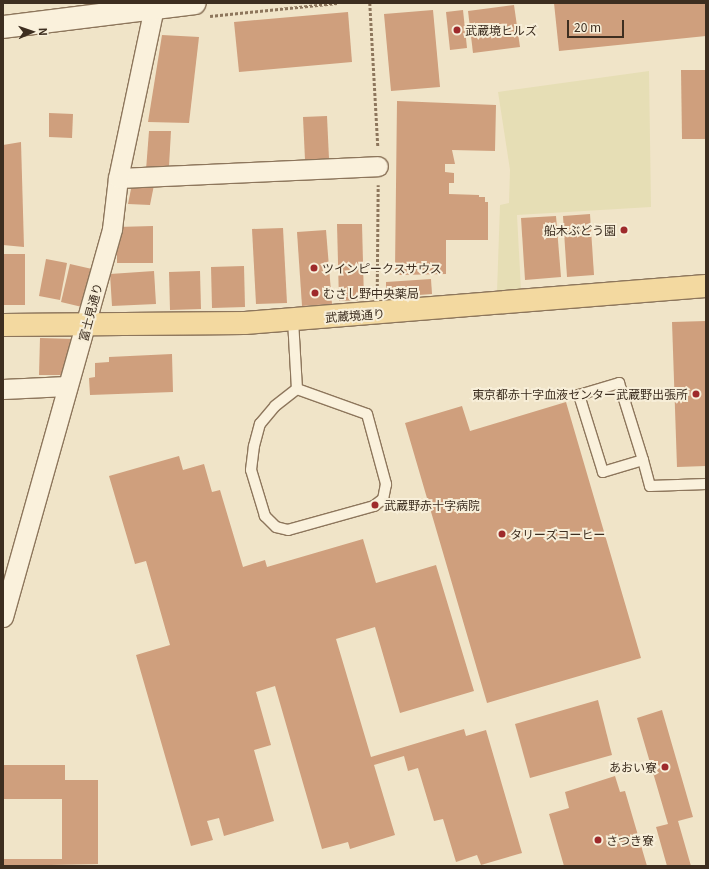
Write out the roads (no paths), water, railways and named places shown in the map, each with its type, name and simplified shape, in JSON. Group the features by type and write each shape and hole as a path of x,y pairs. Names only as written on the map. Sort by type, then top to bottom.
{"main road":[{"name":"武蔵境通り","path":"3,325 86,326 293,320 706,286"}],"street":[{"path":"3,26 155,5 198,10"},
{"name":"富士見通り","path":"3,617 67,386 86,326 112,229 118,178 155,5"},
{"path":"118,178 378,166"},
{"path":"3,389 67,386"}],"lane":[{"path":"293,320 298,389"},
{"path":"642,460 603,472 579,395 619,383 650,486 706,484"},
{"path":"298,389 367,414 386,484 383,499 374,506 288,530 276,527 265,516 251,470 254,446 260,424 275,406 298,389"}],"place":[{"name":"武蔵境ヒルズ","path":"457,30"},
{"name":"船木ぶどう園","path":"624,230"},
{"name":"ツインピークスサウス","path":"314,268"},
{"name":"むさし野中央薬局","path":"315,293"},
{"name":"東京都赤十字血液センター武蔵野出張所","path":"696,394"},
{"name":"武蔵野赤十字病院","path":"375,505"},
{"name":"タリーズコーヒー","path":"502,534"},
{"name":"あおい寮","path":"665,767"},
{"name":"さつき寮","path":"598,840"}]}
